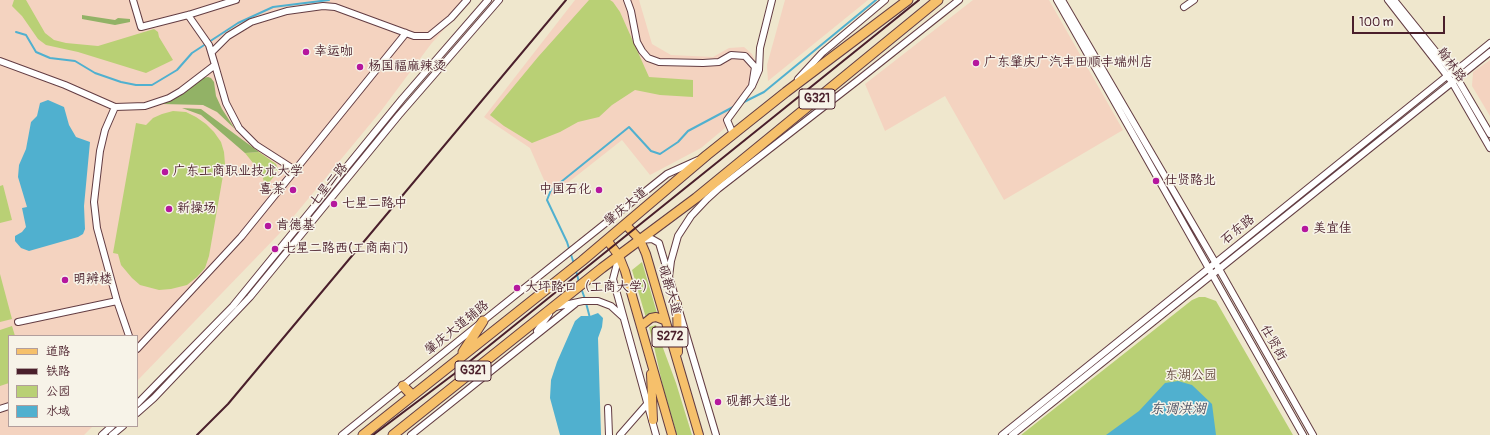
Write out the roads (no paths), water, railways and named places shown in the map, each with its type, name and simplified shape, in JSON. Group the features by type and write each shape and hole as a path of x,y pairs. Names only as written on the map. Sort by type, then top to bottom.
{"highway":[{"name":"肇庆大道","path":"363,435 626,225 733,134 908,0"},
{"name":"G321","path":"393,435 587,280 696,198 938,0"},
{"path":"458,359 482,321"},
{"path":"403,386 412,395"}],"main road":[{"name":"砚都大道","path":"626,225 640,240 648,259 664,320 699,435"},
{"name":"S272","path":"607,240 619,256 625,271 672,435"},
{"path":"677,304 678,363"},
{"path":"641,326 651,318 656,317 664,320"},
{"path":"651,362 653,420"}],"street":[{"path":"133,0 141,27 188,15 236,0"},
{"path":"332,0 335,7"},
{"path":"212,52 228,36 251,22 287,11 323,6 335,7 406,33 421,37 429,36 451,18 467,0"},
{"name":"七星二路","path":"138,403 233,306 393,111 488,0"},
{"name":"七星二路","path":"138,412 154,398 250,297 399,115 499,0"},
{"path":"627,0 631,11 637,42 648,58 659,62 703,63 719,62 731,55 745,56 755,67 752,86"},
{"path":"733,134 727,120 752,86 759,70 760,48 772,0"},
{"path":"786,92 822,53 885,0"},
{"path":"669,277 671,261 678,236 691,216 718,189 959,0"},
{"path":"1057,0 1303,435"},
{"name":"仕贤街","path":"1062,0 1219,269 1313,435"},
{"path":"1184,7 1194,0"},
{"name":"翰林路","path":"1388,0 1454,80 1490,134"},
{"name":"翰林路","path":"1394,0 1449,74"},
{"path":"188,15 209,45 226,103 239,128 256,145 295,170"},
{"path":"138,347 241,237 406,33"},
{"name":"石东路","path":"1002,435 1449,74 1490,43"},
{"name":"石东路","path":"1012,435 1490,52"},
{"path":"0,61 65,85 115,107 145,106 170,98 215,65"},
{"name":"翰林路","path":"1454,80 1490,148"},
{"path":"115,107 105,130 100,151 94,202 97,228 116,301 129,335"},
{"path":"393,111 399,115"},
{"name":"肇庆大道辅路","path":"342,435 482,321 667,174 707,156"},
{"path":"696,198 718,189 732,168"},
{"path":"640,240 652,239 659,243 716,435"},
{"path":"619,256 613,279 656,435"},
{"path":"535,335 552,308 591,300 611,306 625,320"},
{"path":"18,322 116,301"},
{"path":"411,435 575,304"},
{"path":"620,435 648,403"},
{"path":"608,408 609,435"},
{"path":"102,435 111,427"},
{"path":"112,435 122,427"}],"water":[{"path":"48,100 64,107 69,125 76,137 90,142 84,206 85,229 83,234 78,237 29,251 21,248 15,241 15,236 22,232 26,227 22,208 27,207 18,177 19,165 26,149 31,122 37,116 40,103"},
{"path":"598,313 603,318 602,327 598,338 601,435 560,435 550,398 551,380 557,362 575,321 581,316 590,316"},
{"name":"东调洪湖","path":"1178,381 1192,385 1212,404 1216,435 1106,435 1139,411 1165,383"}],"waterway":[{"path":"16,32 26,35 36,52 50,58 75,61 95,73 121,82 136,85 152,85 177,70 192,53 238,23 273,7 329,0"},
{"path":"742,103 764,92 876,0"},
{"path":"574,264 567,242 547,200 551,190 629,127 651,151 660,154 678,142 688,131 735,106"},
{"path":"576,271 579,282"},
{"path":"581,288 585,299"},
{"path":"586,303 590,318"}],"railway":[{"path":"197,435 228,404 566,0"},
{"path":"373,435 454,374 919,0"}],"place":[{"name":"幸运咖","path":"306,52"},
{"name":"广东肇庆广汽丰田顺丰端州店","path":"976,63"},
{"name":"杨国福麻辣烫","path":"360,67"},
{"name":"广东工商职业技术大学","path":"165,172"},
{"name":"仕贤路北","path":"1156,181"},
{"name":"喜茶","path":"293,190"},
{"name":"中国石化","path":"599,190"},
{"name":"七星二路中","path":"334,204"},
{"name":"新操场","path":"169,209"},
{"name":"肯德基","path":"268,226"},
{"name":"美宜佳","path":"1305,229"},
{"name":"七星二路西(工商南门)","path":"275,249"},
{"name":"明辨楼","path":"65,280"},
{"name":"大坪路口（工商大学）","path":"517,288"},
{"name":"砚都大道北","path":"718,402"}],"park label":[{"name":"东湖公园","path":"1191,376"}]}
